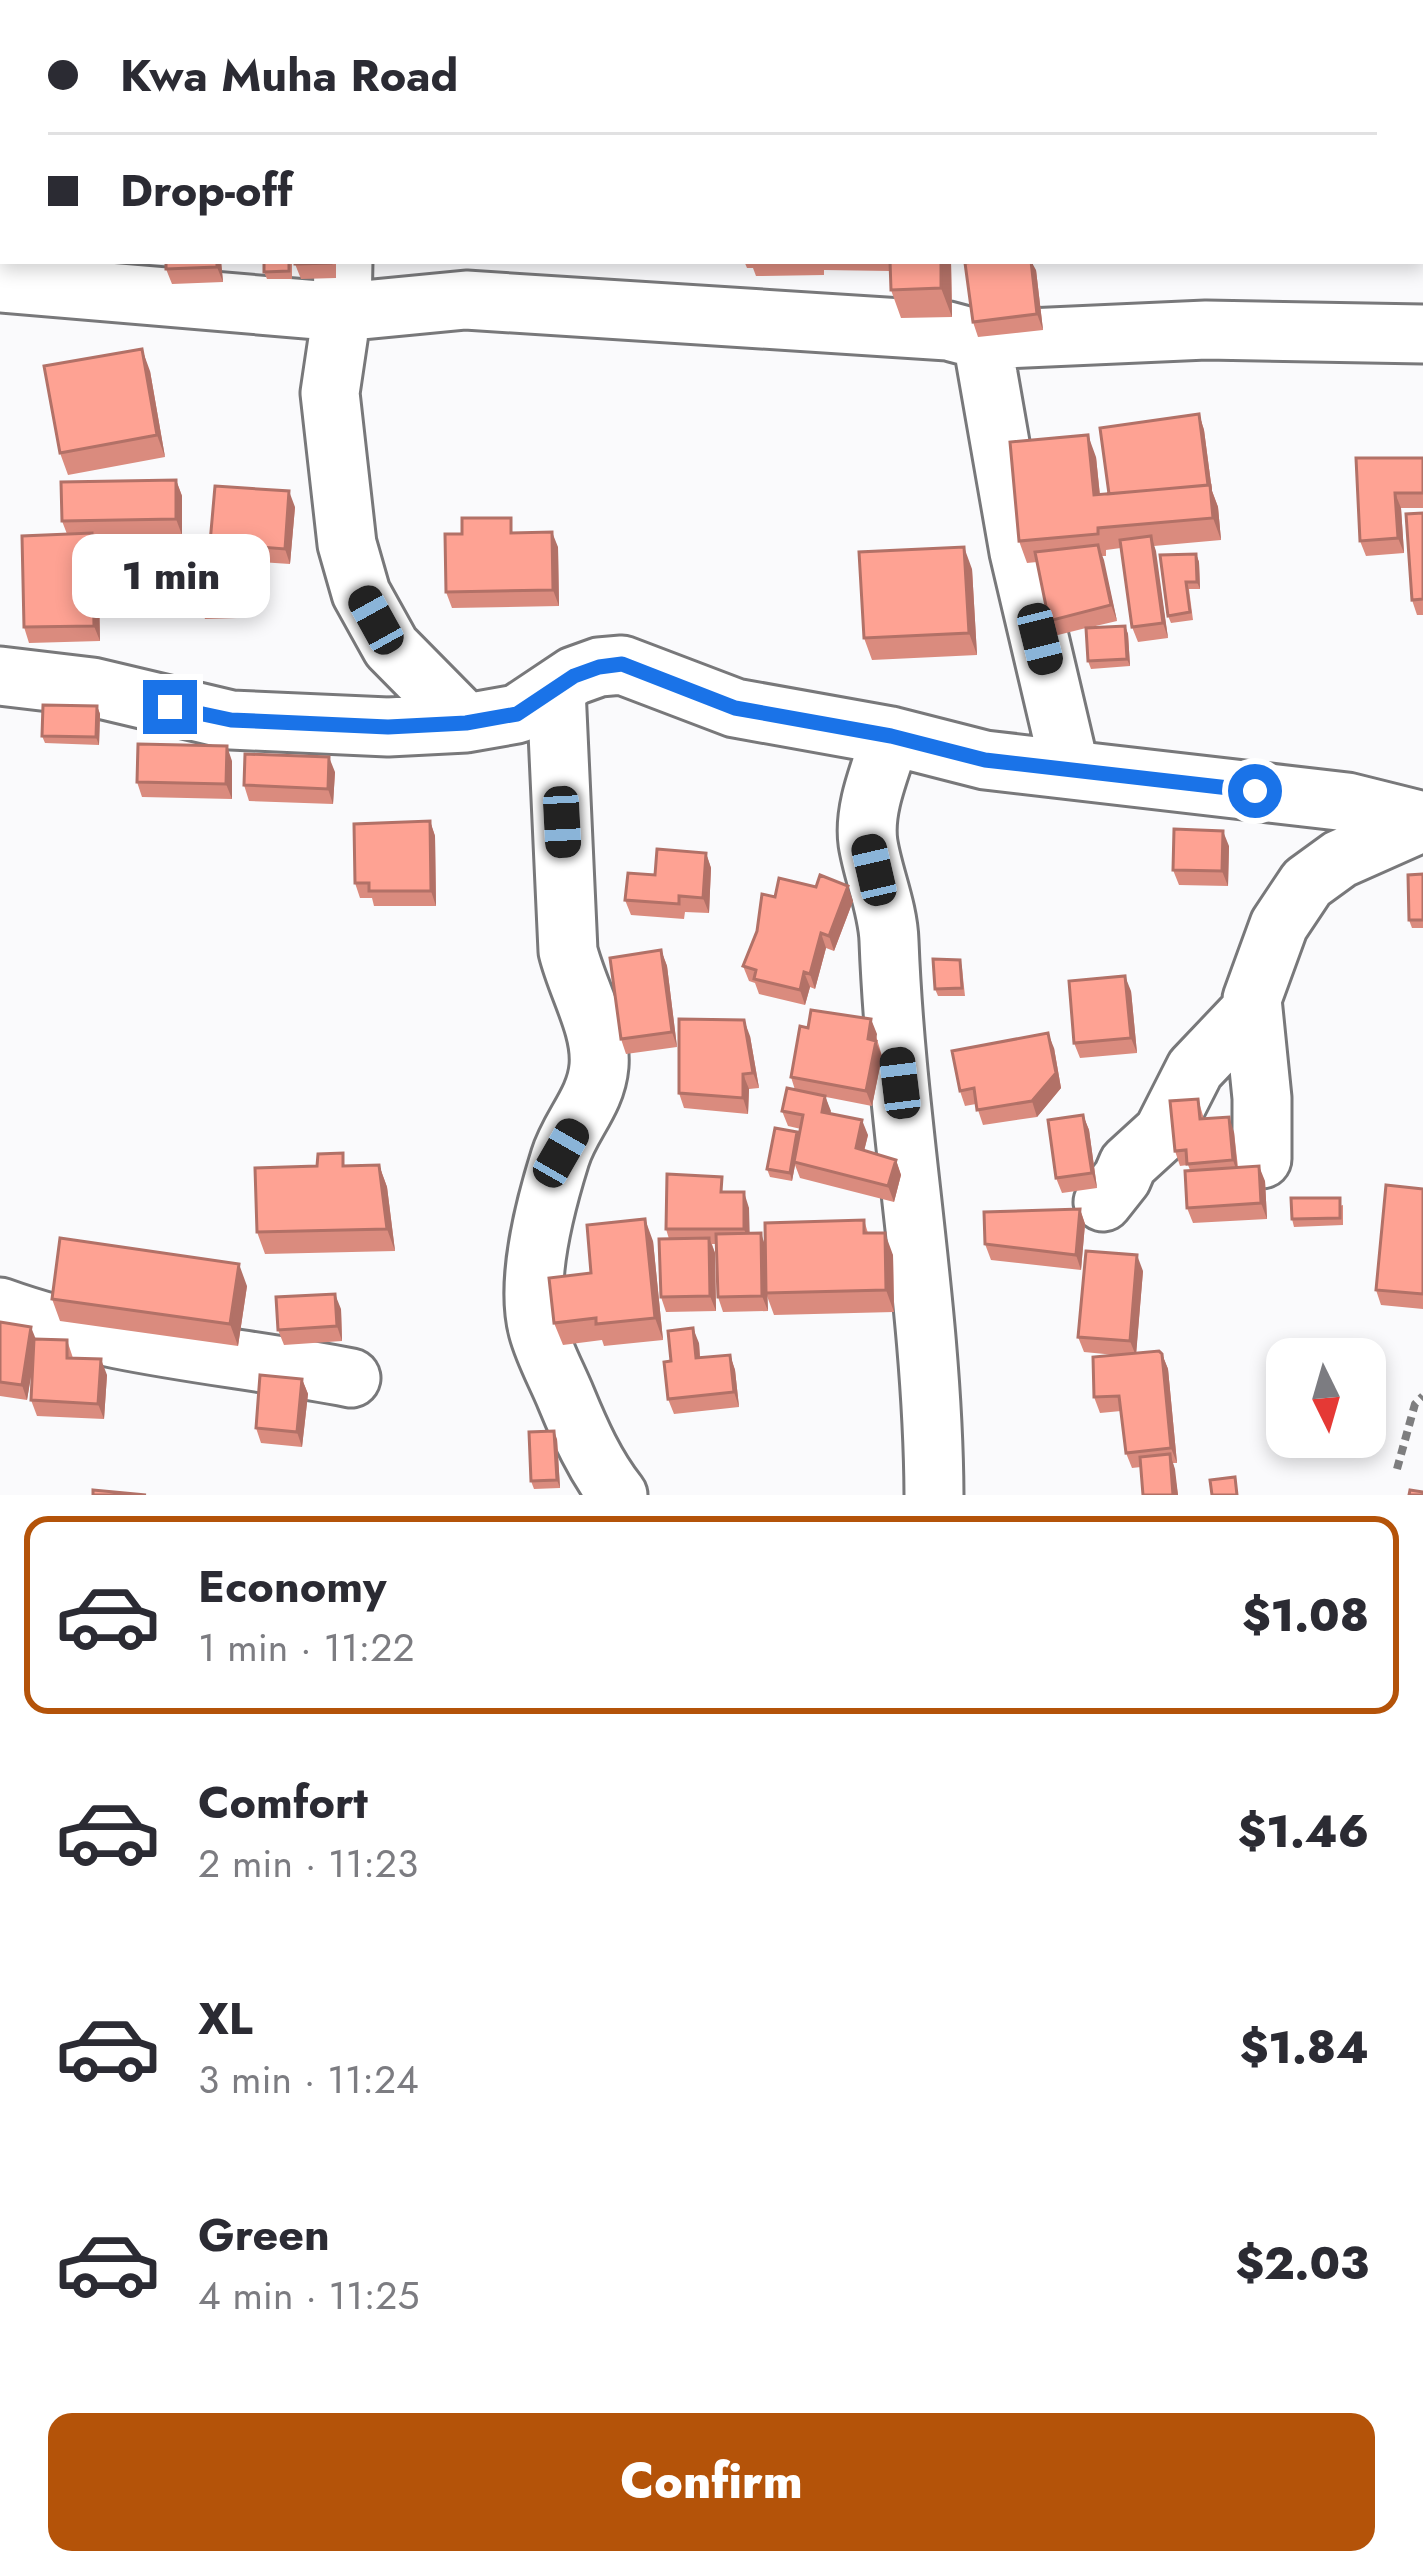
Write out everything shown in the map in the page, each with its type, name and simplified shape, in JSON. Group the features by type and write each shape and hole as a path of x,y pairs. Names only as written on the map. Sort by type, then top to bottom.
{"street":[{"path":"0,283 342,286 466,300 964,332 982,340 1206,330 1423,334"},
{"path":"342,286 329,393 347,544 361,593 391,647 466,723"},
{"path":"982,340 1056,768"},
{"path":"0,676 92,687 231,720 388,727 466,723 517,714 574,676 622,664 735,708 891,736 985,760 1347,802 1423,822"},
{"path":"556,689 568,951 594,1029 599,1066 587,1109 561,1153 548,1206 535,1267 537,1328 581,1434 618,1495"},
{"path":"891,736 870,808 867,838 889,935 889,990 912,1176 934,1495"},
{"path":"1262,1159 1261,1085 1251,1010 1280,926 1307,883 1340,859 1423,822"},
{"path":"1103,1202 1128,1164 1163,1132 1196,1069 1251,1010"},
{"path":"0,1307 46,1324 158,1348 351,1378"}],"path":[{"path":"1397,1469 1415,1405 1423,1396"}],"building":[{"path":"166,264 217,264 217,267 166,269"},
{"path":"264,264 289,264 289,271 264,272"},
{"path":"890,264 941,264 941,288 891,290"},
{"path":"965,264 1031,264 1037,314 973,322"},
{"path":"142,349 157,435 60,453 44,366"},
{"path":"1199,414 1208,485 1109,494 1100,428"},
{"path":"1088,435 1094,495 1210,485 1213,518 1098,528 1098,534 1019,541 1010,442"},
{"path":"1356,458 1423,458 1423,493 1395,493 1398,538 1360,541"},
{"path":"176,480 176,519 62,521 61,482"},
{"path":"215,486 289,491 285,549 210,543"},
{"path":"1423,513 1423,599 1412,600 1406,514"},
{"path":"462,518 511,518 511,533 552,532 553,590 446,592 445,534 462,534"},
{"path":"92,533 94,626 24,627 22,536"},
{"path":"1151,536 1163,623 1132,627 1120,540"},
{"path":"1098,545 1111,605 1049,621 1035,552"},
{"path":"964,547 969,633 864,638 859,552"},
{"path":"1196,554 1197,582 1186,582 1190,612 1168,616 1160,555"},
{"path":"199,557 258,557 258,583 231,583 232,603 200,604"},
{"path":"1125,626 1127,659 1088,661 1086,628"},
{"path":"43,705 97,706 96,737 42,736"},
{"path":"138,744 227,746 226,784 137,782"},
{"path":"245,754 329,757 328,789 244,785"},
{"path":"430,821 431,891 369,891 369,883 355,883 354,824"},
{"path":"1174,829 1223,831 1222,871 1173,870"},
{"path":"657,849 706,853 703,898 679,896 679,904 625,900 628,873 655,875"},
{"path":"1423,874 1423,920 1409,920 1408,875"},
{"path":"820,875 848,886 829,936 821,933 810,974 804,972 800,990 754,979 756,970 743,966 757,931 762,894 775,897 779,878 816,887"},
{"path":"661,950 672,1032 621,1039 610,958"},
{"path":"933,959 960,960 962,988 935,989"},
{"path":"1125,976 1131,1038 1074,1043 1069,981"},
{"path":"811,1010 871,1019 868,1039 876,1041 866,1091 791,1077 800,1026 808,1028"},
{"path":"679,1019 744,1020 753,1073 743,1074 743,1098 679,1093"},
{"path":"1048,1033 1056,1073 1032,1101 977,1110 974,1088 960,1091 952,1051"},
{"path":"787,1088 825,1096 822,1112 862,1120 856,1148 896,1160 888,1186 794,1162 803,1115 782,1111"},
{"path":"1198,1099 1200,1119 1229,1117 1233,1160 1187,1164 1186,1150 1175,1151 1170,1101"},
{"path":"1083,1115 1092,1173 1056,1178 1048,1120"},
{"path":"775,1128 797,1132 790,1173 767,1169"},
{"path":"343,1153 343,1166 379,1165 387,1229 257,1232 255,1168 317,1166 318,1154"},
{"path":"1259,1166 1261,1203 1187,1208 1185,1171"},
{"path":"667,1174 722,1177 721,1192 744,1192 744,1229 666,1229"},
{"path":"1386,1185 1423,1189 1423,1294 1376,1290"},
{"path":"1291,1198 1340,1198 1340,1218 1292,1219"},
{"path":"1080,1209 1076,1255 985,1244 984,1212"},
{"path":"645,1219 655,1318 554,1323 549,1278 591,1273 587,1225"},
{"path":"864,1220 864,1233 885,1233 886,1290 766,1293 765,1223"},
{"path":"761,1233 762,1296 718,1297 716,1234"},
{"path":"60,1238 239,1264 230,1324 52,1299"},
{"path":"709,1238 710,1296 661,1297 659,1239"},
{"path":"1086,1251 1137,1255 1130,1341 1078,1337"},
{"path":"335,1294 337,1326 278,1330 276,1297"},
{"path":"0,1322 31,1327 22,1385 0,1382"},
{"path":"693,1328 696,1358 730,1355 734,1392 668,1399 664,1362 671,1361 668,1331"},
{"path":"34,1339 67,1340 67,1358 101,1359 98,1404 31,1400"},
{"path":"1159,1351 1171,1448 1126,1453 1119,1396 1094,1397 1093,1357"},
{"path":"260,1375 302,1379 297,1432 256,1428"},
{"path":"554,1431 557,1480 531,1481 529,1432"},
{"path":"1170,1454 1173,1495 1143,1495 1140,1457"},
{"path":"1235,1477 1237,1495 1212,1495 1210,1480"},
{"path":"93,1490 146,1495 93,1495"}],"route":[{"path":"170,707 231,720 388,727 466,723 517,714 574,676 622,664 735,708 891,736 985,760 1255,791"}]}
